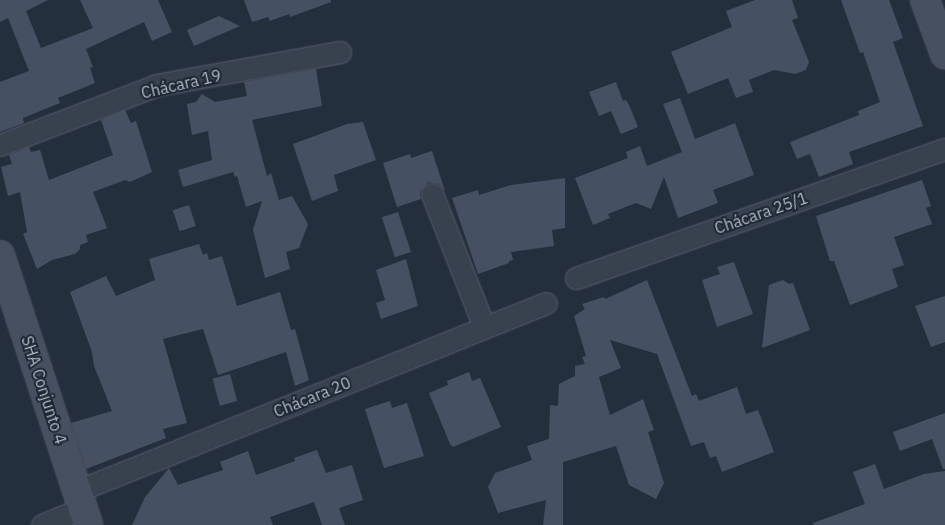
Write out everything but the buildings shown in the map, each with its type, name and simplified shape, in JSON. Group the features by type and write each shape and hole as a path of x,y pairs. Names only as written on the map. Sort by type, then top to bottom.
{"street":[{"path":"925,0 945,54"},
{"name":"Chácara 19","path":"0,145 158,86 340,52"},
{"name":"Chácara 25/1","path":"576,278 945,149"},
{"path":"432,194 484,327"},
{"name":"SHA Conjunto 4","path":"0,255 85,515"},
{"name":"Chácara 20","path":"42,525 85,515 484,327 546,303"}]}
